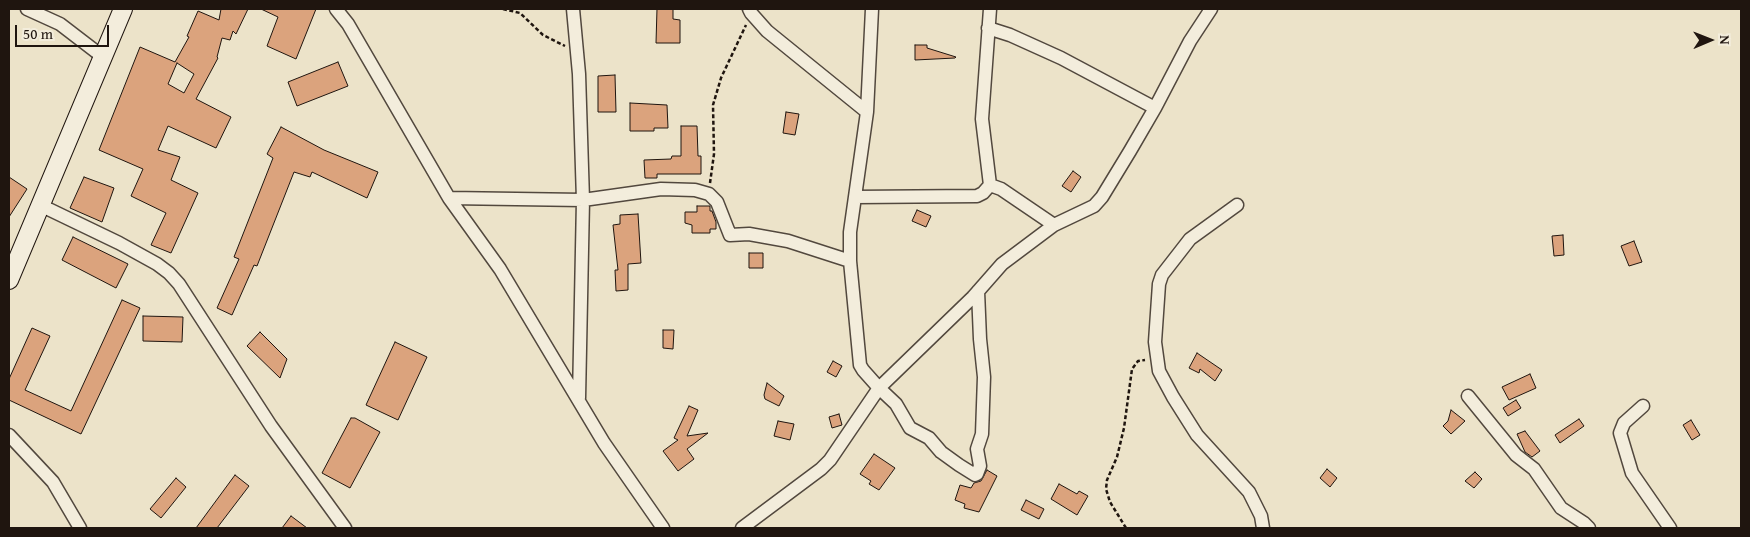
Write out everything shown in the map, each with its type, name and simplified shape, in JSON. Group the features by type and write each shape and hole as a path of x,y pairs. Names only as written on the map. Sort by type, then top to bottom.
{"street":[{"path":"27,9 60,24 102,57"},
{"path":"9,280 122,9"},
{"path":"336,9 348,24 448,198 500,269 604,443 663,528"},
{"path":"573,9 577,50 583,200 579,399"},
{"path":"872,9 867,112 850,232 850,261 860,365 879,388 896,404 910,428 929,438 936,447 973,474 977,474 980,466 977,453 982,434 984,377 978,291"},
{"path":"856,197 977,196 983,193 990,185 982,119 990,9"},
{"path":"742,528 821,469 830,460 879,388 978,291 1002,264 1054,225 1094,206 1102,197 1155,108 1190,42 1211,9"},
{"path":"750,11 767,31 867,112"},
{"path":"988,28 1010,35 1061,58 1155,108"},
{"path":"990,185 1001,189 1054,225"},
{"path":"448,198 583,200 660,189 695,190 709,194 717,202 730,236 749,234 788,241 850,261"},
{"path":"40,205 119,243 169,273 179,284 271,426 345,528"},
{"path":"1237,205 1190,239 1173,258 1162,276 1159,284 1155,342 1158,365 1172,397 1197,435 1249,492 1261,516 1263,528"},
{"path":"1468,396 1516,455 1534,469 1561,508 1583,527"},
{"path":"1643,406 1624,423 1620,433 1632,473 1670,528"},
{"path":"9,435 53,482 80,528"}],"path":[{"path":"503,9 520,13 543,35 577,50"},
{"path":"709,194 714,154 713,106 721,78 750,11"},
{"path":"1126,528 1107,495 1107,480 1117,457 1124,428 1132,369 1140,360 1158,365"}],"building":[{"path":"221,9 248,9 236,34 233,31 230,40 222,38 218,58 196,99 231,117 216,148 168,126 158,150 180,157 171,180 198,193 171,253 151,245 166,213 131,196 143,169 99,150 140,47 175,62 189,37 187,36 198,11 219,20","holes":["177,63 194,74 184,93 168,84"]},
{"path":"261,9 316,9 296,59 267,46 278,17"},
{"path":"657,9 673,9 673,19 680,20 680,43 656,43"},
{"path":"915,45 927,45 927,48 956,57 915,60"},
{"path":"338,62 348,86 297,106 288,82"},
{"path":"615,75 616,112 598,112 598,76"},
{"path":"630,103 667,105 668,128 654,128 654,131 630,131"},
{"path":"786,112 799,114 795,135 783,133"},
{"path":"681,126 697,126 701,174 657,174 657,178 645,178 644,160 671,159 672,156 681,156"},
{"path":"281,127 324,150 378,172 367,198 312,172 310,177 294,172 257,266 254,265 232,315 217,308 239,259 234,257 273,158 267,154"},
{"path":"1073,171 1081,177 1071,192 1062,186"},
{"path":"9,177 27,189 9,217"},
{"path":"84,177 114,188 102,222 70,208"},
{"path":"697,206 710,206 710,211 712,211 716,222 716,229 710,229 710,233 692,233 692,225 685,223 685,212 697,212"},
{"path":"917,210 931,216 926,227 912,221"},
{"path":"638,214 641,263 628,264 628,290 616,291 615,270 618,270 613,225 620,224 620,215"},
{"path":"1563,235 1564,255 1554,256 1552,236"},
{"path":"73,237 128,264 116,288 62,260"},
{"path":"1634,241 1642,262 1629,266 1621,246"},
{"path":"749,253 763,253 763,268 749,268"},
{"path":"122,300 140,308 81,434 9,400 9,379 32,328 50,336 25,390 71,411"},
{"path":"143,316 183,317 182,342 143,341"},
{"path":"663,330 674,330 673,349 663,348"},
{"path":"260,332 287,359 280,378 247,346"},
{"path":"395,342 427,357 398,420 366,405"},
{"path":"1197,353 1222,370 1215,381 1200,369 1199,373 1189,368"},
{"path":"833,361 842,366 836,377 827,372"},
{"path":"1530,374 1536,388 1509,400 1502,387"},
{"path":"767,383 784,396 779,406 765,399"},
{"path":"1516,400 1521,408 1508,416 1503,408"},
{"path":"689,406 698,410 687,436 708,433 687,449 694,459 678,471 663,451 678,440 674,438"},
{"path":"1451,410 1465,421 1451,434 1443,426 1448,421"},
{"path":"839,414 842,425 832,428 829,417"},
{"path":"351,418 355,418 380,432 350,488 322,473"},
{"path":"1579,419 1584,426 1560,443 1555,435"},
{"path":"1691,420 1700,435 1692,440 1683,425"},
{"path":"778,421 794,424 790,440 774,436"},
{"path":"1525,431 1540,451 1532,457 1525,452 1517,434"},
{"path":"874,454 895,468 879,490 869,484 871,481 860,474"},
{"path":"1327,469 1337,478 1330,487 1320,478"},
{"path":"987,470 997,476 979,512 964,508 965,504 955,500 960,485 971,488 974,483 981,481"},
{"path":"1475,472 1482,479 1474,488 1465,481"},
{"path":"235,475 249,486 217,528 196,528"},
{"path":"176,478 186,487 161,518 150,509"},
{"path":"1059,484 1077,494 1079,491 1088,496 1077,515 1051,499"},
{"path":"1026,500 1044,509 1039,519 1021,510"},
{"path":"291,516 307,528 282,528"}]}
